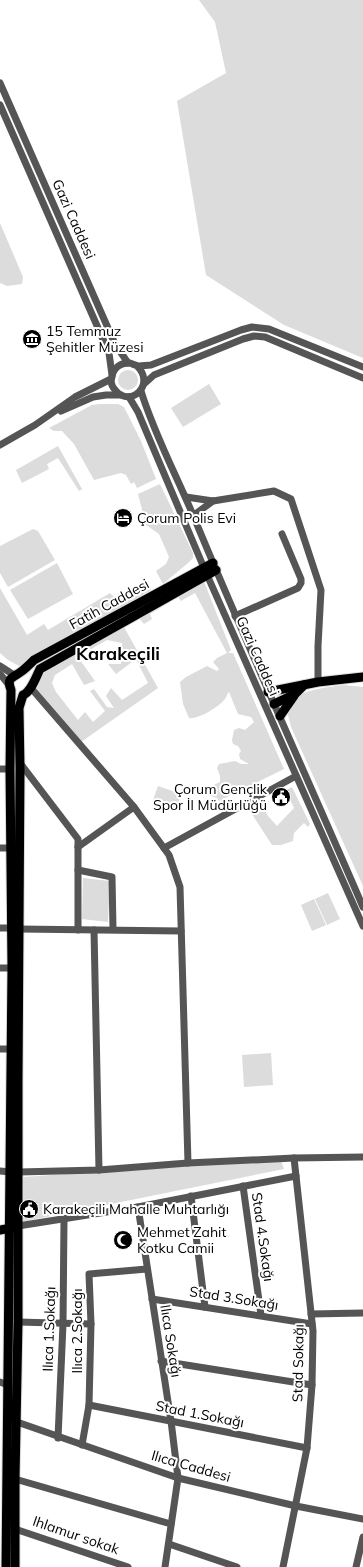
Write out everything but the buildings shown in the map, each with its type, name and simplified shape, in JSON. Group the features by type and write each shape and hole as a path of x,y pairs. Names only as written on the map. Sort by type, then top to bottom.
{"main road":[{"name":"Fatih Caddesi","path":"15,1567 18,1322 14,1227 15,929 20,763 19,708 23,695 26,694 40,669 215,566"},
{"name":"Fatih Caddesi","path":"6,1567 4,1383 14,1227 4,1210 14,1172 11,1049 12,968 15,929 10,848 10,679 34,660 206,571"},
{"path":"17,674 25,674 30,678 31,686"},
{"path":"265,693 318,682 363,677"},
{"path":"280,716 295,694 304,686"},
{"path":"10,688 15,694 23,695"},
{"path":"270,706 295,694"},
{"path":"0,1230 14,1227"}],"street":[{"name":"Gazi Caddesi","path":"0,83 115,344 128,363"},
{"name":"Gazi Caddesi","path":"0,105 109,353 112,377"},
{"path":"0,445 36,425 75,397 112,377 117,367 128,363 137,366 151,365 241,330 259,327 269,329 363,366"},
{"path":"44,419 93,397 106,395 121,395 129,397 137,394 154,375 243,339 254,336 265,337 363,378"},
{"path":"137,366 143,374 142,388"},
{"path":"112,377 114,389 121,395"},
{"name":"Gazi Caddesi","path":"142,388 146,409 194,515 215,566 296,776 363,926"},
{"name":"Gazi Caddesi","path":"129,397 138,412 206,571 265,693"},
{"path":"186,497 213,501 274,491 291,499 321,590 318,682"},
{"path":"194,515 213,501"},
{"path":"235,616 293,591 300,585 301,579 282,534"},
{"path":"0,666 17,674"},
{"path":"0,674 10,688"},
{"path":"31,686 134,807 169,855 180,887 188,1163"},
{"name":"Gazi Caddesi","path":"270,706 280,716 363,906"},
{"path":"20,763 78,839 78,930"},
{"path":"0,769 10,769"},
{"path":"164,848 296,776"},
{"path":"78,847 134,807"},
{"path":"0,848 10,848"},
{"path":"78,870 112,877 113,929"},
{"path":"0,928 181,931"},
{"path":"94,930 99,1170"},
{"path":"0,968 12,968"},
{"path":"0,1049 11,1049"},
{"path":"0,1171 99,1170 188,1163 294,1158 363,1157"},
{"name":"Stad Sokağı","path":"283,1567 307,1448 312,1385 312,1324 294,1158"},
{"path":"14,1227 138,1207 296,1176"},
{"name":"Stad 4.Sokağı","path":"243,1186 261,1315"},
{"path":"191,1196 205,1307"},
{"name":"Ilıca Sokağı","path":"138,1207 171,1421 178,1478 165,1567"},
{"name":"Ilıca 1.Sokağı","path":"58,1438 63,1324 64,1220"},
{"name":"Ilıca 2.Sokağı","path":"82,1445 89,1406 92,1324 89,1274 147,1269"},
{"name":"Stad 3.Sokağı","path":"152,1299 312,1324"},
{"path":"311,1314 363,1313"},
{"path":"18,1322 92,1324"},
{"path":"161,1361 312,1385"},
{"name":"Stad 1.Sokağı","path":"89,1406 307,1448"},
{"name":"Ilıca Caddesi","path":"17,1422 58,1438 178,1478 296,1506 363,1519"},
{"path":"15,1479 171,1524"},
{"name":"Ihlamur sokak","path":"15,1528 128,1567"},
{"path":"356,1567 363,1537"},
{"path":"169,1544 236,1567"}],"shaded area":[{"path":"199,0 363,0 363,358 284,325 206,275 177,101 226,73 215,22"},
{"path":"0,223 23,277 22,284 7,286 0,283"},
{"path":"128,370 135,373 138,380 135,387 128,390 121,387 118,380 121,373"},
{"path":"209,384 221,404 183,427 171,408"},
{"path":"118,404 124,407 141,441 156,479 137,488 134,482 131,484 126,475 121,473 94,480 74,444 62,431 54,431 49,428 92,405"},
{"path":"58,446 82,489 79,491 58,458 47,464 49,469 22,483 16,470"},
{"path":"160,484 193,553 193,558 163,584 156,571 166,564 169,557 159,534 146,525 138,494"},
{"path":"33,529 38,531 55,560 8,587 0,573 0,546"},
{"path":"57,563 73,594 28,619 10,590"},
{"path":"203,579 231,650 228,653 233,653 284,769 219,801 217,798 203,794 203,790 220,782 220,776 217,768 219,764 235,761 241,764 249,764 240,759 239,754 241,751 238,746 233,744 232,740 234,730 239,728 245,730 254,722 251,717 238,714 229,692 225,699 213,709 197,717 189,718 183,704 180,682 186,677 207,666 217,671 219,669 213,662 217,658 227,653 195,593 181,601 178,597 150,614 152,619 144,624 139,618"},
{"path":"147,581 151,590 28,662 19,666 8,660 0,653 0,588 27,635 44,624 48,630 110,593 115,598 120,598"},
{"path":"124,627 158,688 81,742 37,692 40,678 56,663 75,653 95,681 84,685 72,664 55,675 52,683 56,692 78,720 85,712 93,722 105,711 90,691 94,689 107,707 114,708 106,696 111,688 122,700 148,683 136,659 116,674 108,664 121,664 122,643 107,640 86,652 84,647"},
{"path":"343,685 363,687 363,886 291,727 288,715 289,706 300,695 309,691"},
{"path":"158,786 181,794 177,808 153,800"},
{"path":"292,787 310,824 308,827 304,823 294,833 293,841 281,845 272,845 248,808 259,801 268,816 277,826 294,808 286,790"},
{"path":"83,878 110,881 108,922 82,919"},
{"path":"328,893 340,919 327,925 315,899"},
{"path":"314,899 326,925 312,931 301,905"},
{"path":"271,1053 273,1085 244,1087 242,1055"},
{"path":"261,1161 281,1161 284,1169 22,1222 22,1177"}],"place":[{"name":"15 Temmuz Şehitler Müzesi","path":"32,339"},
{"name":"Çorum Polis Evi","path":"123,518"},
{"name":"Çorum Gençlik Spor İl Müdürlüğü","path":"281,797"},
{"name":"Karakeçili Mahalle Muhtarlığı","path":"29,1209"},
{"name":"Mehmet Zahit Kotku Camii","path":"123,1240"}],"district":[{"name":"Karakeçili","path":"118,653"}]}
